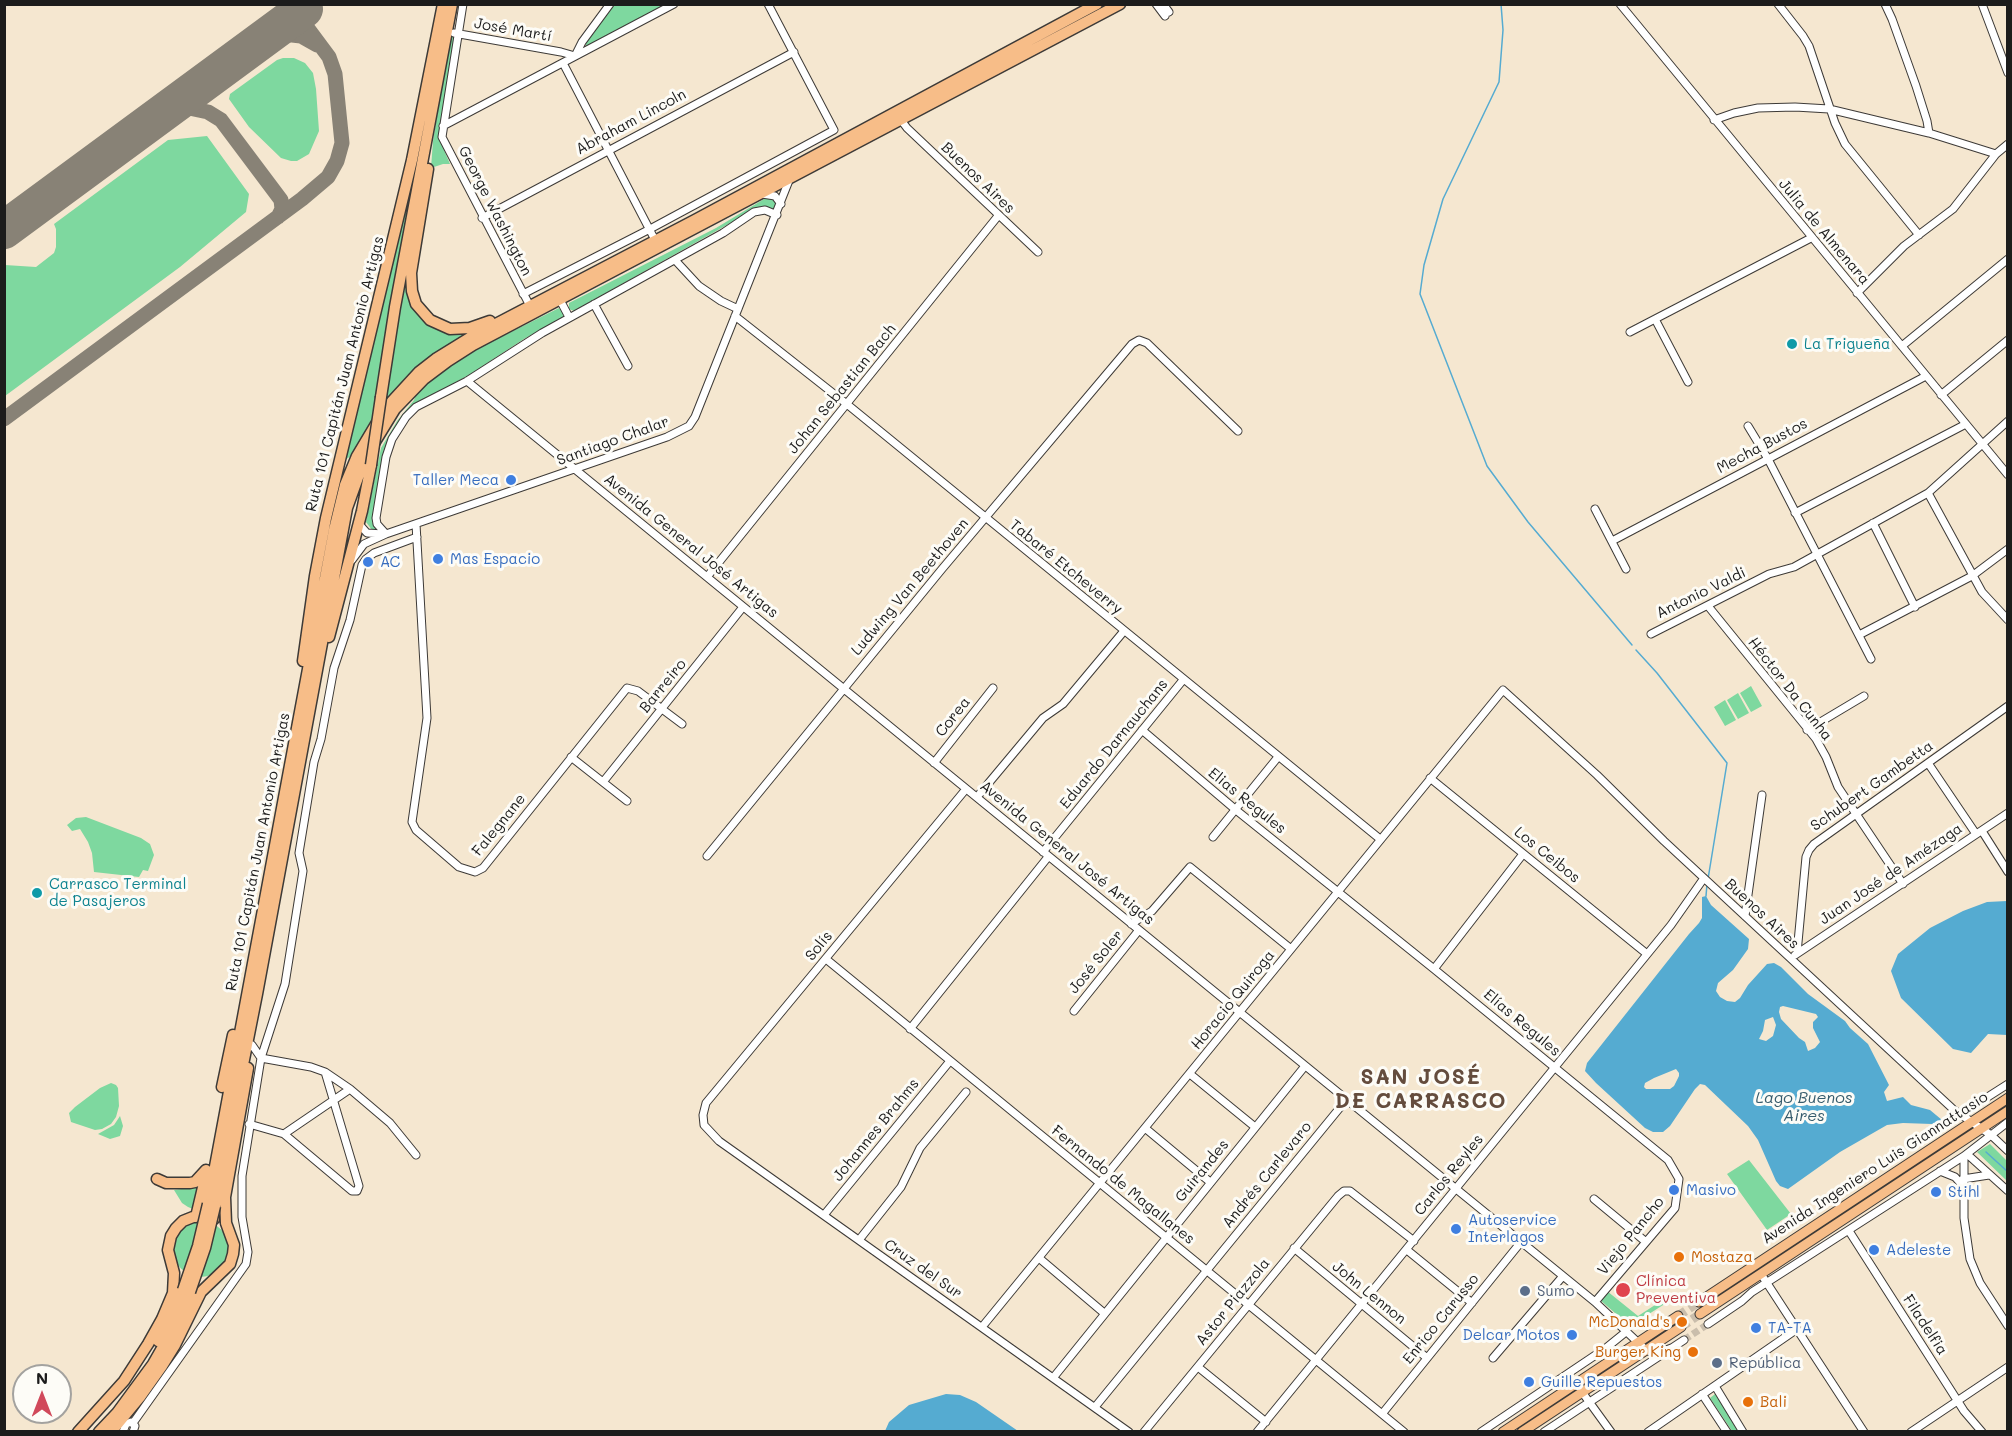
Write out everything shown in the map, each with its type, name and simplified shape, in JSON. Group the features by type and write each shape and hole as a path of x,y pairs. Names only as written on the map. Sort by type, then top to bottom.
{"highway":[{"name":"Ruta 101 Capitán Juan Antonio Artigas","path":"252,992 301,705 299,691 320,543 412,160 443,4"},
{"name":"Ruta 101 Capitán Juan Antonio Artigas","path":"99,1431 117,1413 153,1364 173,1329 186,1291 205,1248 211,1205 312,692 318,684 371,465 395,307 441,63 452,32 452,4"},
{"path":"301,705 339,507 352,468 364,442 395,396 419,372 454,347 1097,4"},
{"path":"312,692 347,508 365,458 385,423 409,394 438,368 473,345 762,195 1120,4"},
{"path":"441,63 421,216 411,273 413,298 430,320 450,329 470,328 518,308 528,307"},
{"path":"111,1431 130,1411 162,1366 201,1292 230,1264 234,1245 225,1216 225,1197 252,1045 252,992"},
{"path":"196,1216 228,1054 242,999 252,992"},
{"path":"157,1179 165,1183 195,1182 207,1169"},
{"path":"78,1431 111,1397 148,1344 173,1293 172,1264 168,1250 171,1236 176,1228 183,1221 196,1216 212,1218 228,1229"},
{"path":"172,1264 180,1274 191,1279 204,1281 216,1278"},
{"name":"Ruta 101 Capitán Juan Antonio Artigas","path":"88,1431 121,1395 145,1362 186,1291"}],"main road":[{"name":"Avenida Ingeniero Luis Giannattasio","path":"1699,1302 2007,1098"},
{"name":"Avenida Ingeniero Luis Giannattasio","path":"1701,1314 2007,1111"},
{"path":"1503,1431 1678,1316"},
{"path":"1522,1431 1681,1328"}],"street":[{"path":"443,126 452,32 463,4"},
{"path":"575,56 582,42 610,4"},
{"path":"443,126 674,4"},
{"path":"523,294 834,130 768,4"},
{"path":"1156,4 1167,14 1163,4"},
{"name":"Julia de Almenara","path":"1620,4 2007,475"},
{"path":"1778,4 1809,46 1829,109 1840,135 1919,235"},
{"path":"1885,4 1916,86 1929,133"},
{"path":"1982,4 2007,73"},
{"name":"José Martí","path":"452,32 575,56"},
{"name":"Abraham Lincoln","path":"482,218 794,52"},
{"path":"563,63 655,240"},
{"path":"1714,120 1758,108 1829,109 1929,133 1996,154"},
{"name":"Buenos Aires","path":"901,120 998,216 1038,252"},
{"name":"George Washington","path":"443,126 442,137 528,307"},
{"path":"1857,293 1904,246 1953,209 1996,154 2007,144"},
{"name":"Santiago Chalar","path":"347,567 359,548 386,534 678,433 689,426 695,417 777,215 794,165"},
{"path":"762,195 775,196 781,204"},
{"path":"386,534 377,524 376,518 386,457 392,439 406,417 416,407 467,381 569,317 675,260 754,212 765,210 777,215"},
{"name":"Johan Sebastian Bach","path":"707,578 998,216"},
{"path":"1630,332 1811,238"},
{"path":"1902,346 2007,259"},
{"name":"Tabaré Etcheverry","path":"675,260 699,286 736,313 1380,839"},
{"path":"560,300 569,317"},
{"path":"594,304 628,366"},
{"path":"1655,319 1688,382"},
{"name":"Ludwing Van Beethoven","path":"707,856 1132,344 1139,340 1147,343 1238,431"},
{"path":"1941,395 2007,340"},
{"name":"Mecha Bustos","path":"1612,541 1926,376"},
{"name":"Avenida General José Artigas","path":"467,381 1563,1276 1647,1350"},
{"name":"Antonio Valdi","path":"1651,634 1764,577 1794,567 1928,493 2007,421"},
{"path":"1795,513 1966,424"},
{"path":"1748,426 1768,459 1871,659"},
{"path":"1928,493 1972,576 1991,603 2007,620"},
{"path":"1595,509 1626,569"},
{"path":"1873,523 1915,606"},
{"path":"358,524 367,533 386,534"},
{"name":"Falegnane","path":"416,524 427,718 412,822 416,830 459,867 475,872 483,867 627,688 633,688 682,724"},
{"path":"130,1430 246,1264 248,1252 241,1197 249,1124 261,1058 285,984 303,871 299,852 314,762 321,739 334,668 350,620 362,565 374,554 417,537"},
{"path":"1859,635 1972,576 2007,549"},
{"name":"Héctor Da Cunha","path":"1707,606 1807,730 1826,757 1838,787 1903,884"},
{"name":"Barreiro","path":"603,782 743,607"},
{"path":"977,797 1043,718 1063,704 1124,631"},
{"name":"Eduardo Darnauchans","path":"910,1029 1183,680"},
{"name":"Corea","path":"934,763 993,688"},
{"name":"Buenos Aires","path":"1503,690 1597,775 1706,880 1954,1110 1991,1135 2007,1151"},
{"name":"Horacio Quiroga","path":"982,1327 1503,690"},
{"path":"1807,730 1864,696"},
{"name":"Schubert Gambetta","path":"1797,953 1806,857 1809,850 1855,814 2007,706"},
{"name":"Elias Regules","path":"1142,730 1236,810 1337,891"},
{"path":"571,757 627,801"},
{"path":"1213,837 1278,757"},
{"path":"1928,763 2007,872"},
{"name":"Los Ceibos","path":"1430,778 1647,954"},
{"name":"Solís","path":"704,1125 703,1115 706,1103 966,789"},
{"path":"1745,916 1762,795"},
{"name":"Juan José de Amézaga","path":"1791,959 2007,813"},
{"path":"1434,969 1523,854"},
{"path":"1131,924 1152,911 1190,867 1292,949"},
{"name":"Carlos Reyles","path":"1257,1431 1407,1250 1706,880"},
{"name":"Elías Regules","path":"1337,891 1668,1160 1676,1171 1680,1183"},
{"name":"José Soler","path":"1074,1011 1139,930"},
{"name":"Fernando de Magallanes","path":"825,959 1404,1431"},
{"path":"252,1045 261,1058 311,1067 325,1072 350,1089 390,1123 416,1155"},
{"name":"Johannes Brahms","path":"824,1215 950,1061"},
{"name":"Guirandes","path":"1053,1378 1305,1066"},
{"path":"249,1124 284,1134 352,1191 357,1191 359,1186 325,1072"},
{"path":"1190,1074 1255,1127"},
{"name":"Avenida Ingeniero Luis Giannattasio","path":"1961,1114 2007,1084"},
{"path":"284,1134 350,1089"},
{"path":"859,1240 901,1187 920,1148 966,1092"},
{"name":"Andrés Carlevaro","path":"1095,1407 1347,1099"},
{"path":"1708,1324 1752,1292 1965,1155 2007,1122"},
{"name":"Cruz del Sur","path":"704,1125 718,1142 1129,1431"},
{"path":"1145,1128 1210,1182"},
{"path":"1965,1155 2007,1191"},
{"path":"1965,1155 1963,1183 1966,1239 1974,1271 2007,1326"},
{"path":"1940,1171 1963,1183"},
{"path":"1963,1183 1989,1175"},
{"name":"Viejo Pancho","path":"1594,1302 1675,1208 1680,1183"},
{"name":"Astor Piazzola","path":"1144,1431 1294,1248 1344,1191 1350,1191 1414,1241"},
{"path":"1594,1199 1646,1242"},
{"name":"Filadelfia","path":"1849,1231 1958,1401 1982,1431"},
{"path":"234,1245 246,1240"},
{"name":"Enrico Carusso","path":"1382,1414 1521,1242"},
{"name":"John Lennon","path":"1294,1248 1427,1358"},
{"path":"1407,1250 1472,1303"},
{"path":"1039,1258 1104,1313"},
{"path":"1761,1274 1864,1431"},
{"path":"1493,1358 1563,1276"},
{"path":"1648,1431 1797,1329"},
{"path":"1481,1431 1606,1348 1627,1331"},
{"path":"1544,1431 1684,1340"},
{"path":"1647,1350 1656,1354 1674,1347"},
{"path":"1198,1366 1266,1422"},
{"path":"1911,1431 2007,1367"},
{"path":"1715,1386 1743,1431"},
{"path":"1582,1392 1611,1431"},
{"path":"1702,1394 1727,1431"}],"green space":[{"path":"614,5 667,5 586,47 586,40"},
{"path":"450,37 454,37 439,138 450,164 431,168 433,141"},
{"path":"283,58 294,58 305,63 313,73 316,89 319,131 309,154 297,161 281,158 249,127 229,99 230,94"},
{"path":"207,136 249,194 246,212 180,267 5,396 5,265 36,267 54,253 56,229 54,224 168,140"},
{"path":"421,139 374,415 352,455 344,461"},
{"path":"764,199 773,199 778,203 775,209 750,212 574,311 569,309 569,303 716,228"},
{"path":"418,203 410,298 418,315 432,326 476,330 426,359 406,377 385,403 388,375"},
{"path":"559,308 563,312 563,317 469,375 418,403 382,459 372,522 378,531 372,530 366,522 381,448 416,394 437,375 469,353"},
{"path":"1751,686 1762,706 1751,712 1740,693"},
{"path":"1738,693 1749,713 1738,719 1727,700"},
{"path":"1725,700 1736,720 1725,726 1714,707"},
{"path":"86,817 141,838 150,844 154,855 148,871 143,870 139,877 94,872 88,842 80,829 72,831 67,825 76,818"},
{"path":"111,1083 118,1088 119,1106 111,1124 95,1130 71,1122 69,1113 75,1107 100,1088"},
{"path":"120,1116 123,1126 120,1136 110,1139 98,1134 114,1125"},
{"path":"1961,1134 1877,1190 1846,1214 1729,1291 1728,1288"},
{"path":"1990,1144 2007,1161 2007,1181 1977,1152"},
{"path":"1749,1160 1791,1214 1767,1230 1727,1174"},
{"path":"201,1182 193,1209 182,1203 174,1190 189,1188"},
{"path":"195,1221 207,1221 217,1225 225,1233 229,1249 225,1265 217,1273 207,1277 195,1277 185,1273 177,1265 173,1255 173,1243 177,1233 185,1225"},
{"path":"1607,1291 1638,1316 1669,1296 1671,1300 1630,1326 1600,1300"},
{"path":"1715,1394 1739,1431 1732,1431 1710,1398"}],"water":[{"name":"Lago Buenos Aires","path":"1706,896 1711,905 1749,939 1748,949 1733,970 1718,983 1716,991 1720,997 1735,1002 1767,964 1774,963 1808,994 1845,1021 1868,1044 1889,1085 1884,1092 1887,1101 1903,1097 1911,1105 1930,1110 1942,1120 1932,1124 1887,1125 1840,1152 1788,1189 1780,1186 1776,1181 1758,1140 1748,1126 1705,1085 1700,1084 1695,1089 1670,1126 1663,1132 1653,1132 1645,1128 1596,1083 1585,1071 1587,1063 1699,923 1702,918 1702,897","holes":["1780,1007 1816,1014 1818,1017 1813,1022 1813,1028 1820,1042 1815,1048 1808,1051 1805,1042 1781,1019 1779,1012","1773,1017 1776,1025 1773,1036 1766,1041 1759,1039 1765,1020","1676,1069 1679,1073 1674,1086 1670,1089 1646,1089 1645,1083"]},
{"path":"2007,901 2007,1035 1988,1034 1971,1053 1953,1049 1901,998 1891,971 1898,954 1930,928 1987,902"},
{"path":"946,1394 960,1395 976,1402 1018,1431 885,1431 889,1422 909,1405"}],"waterway":[{"path":"1501,4 1503,30 1499,82 1443,199 1424,265 1420,294 1487,466 1528,522 1632,645"},
{"path":"1636,650 1657,673 1727,763 1708,879"},
{"path":"1706,896 1707,884"},
{"path":"1942,1120 1951,1120"},
{"path":"1986,1152 2008,1172"}],"taxiway":[{"path":"4,419 302,199 328,177 337,161 342,143 335,74 329,57 297,14"},
{"path":"254,46 272,36 283,34 301,36 317,45"},
{"path":"159,116 170,111 189,108 208,112 221,120 281,200 282,209 278,217"}],"runway":[{"path":"4,230 304,9"}],"tunnel":[{"path":"1678,1316 1699,1302"},
{"path":"1681,1327 1700,1314"},
{"path":"1684,1340 1708,1324"}],"place":[{"name":"La Trigueña","path":"1792,344"},
{"name":"Taller Meca","path":"511,480"},
{"name":"Mas Espacio","path":"438,559"},
{"name":"AC","path":"368,562"},
{"name":"Carrasco Terminal de Pasajeros","path":"37,893"},
{"name":"Masivo","path":"1674,1190"},
{"name":"Stihl","path":"1936,1192"},
{"name":"Autoservice Interlagos","path":"1456,1229"},
{"name":"Adeleste","path":"1874,1250"},
{"name":"Mostaza","path":"1679,1257"},
{"name":"Clínica Preventiva","path":"1623,1290"},
{"name":"Sumo","path":"1525,1291"},
{"name":"McDonald's","path":"1682,1322"},
{"name":"TA-TA","path":"1756,1328"},
{"name":"Delcar Motos","path":"1572,1335"},
{"name":"Burger King","path":"1693,1352"},
{"name":"República","path":"1717,1363"},
{"name":"Guille Repuestos","path":"1529,1382"},
{"name":"Bali","path":"1748,1402"}],"district":[{"name":"SAN JOSÉ DE CARRASCO","path":"1421,1090"}]}
